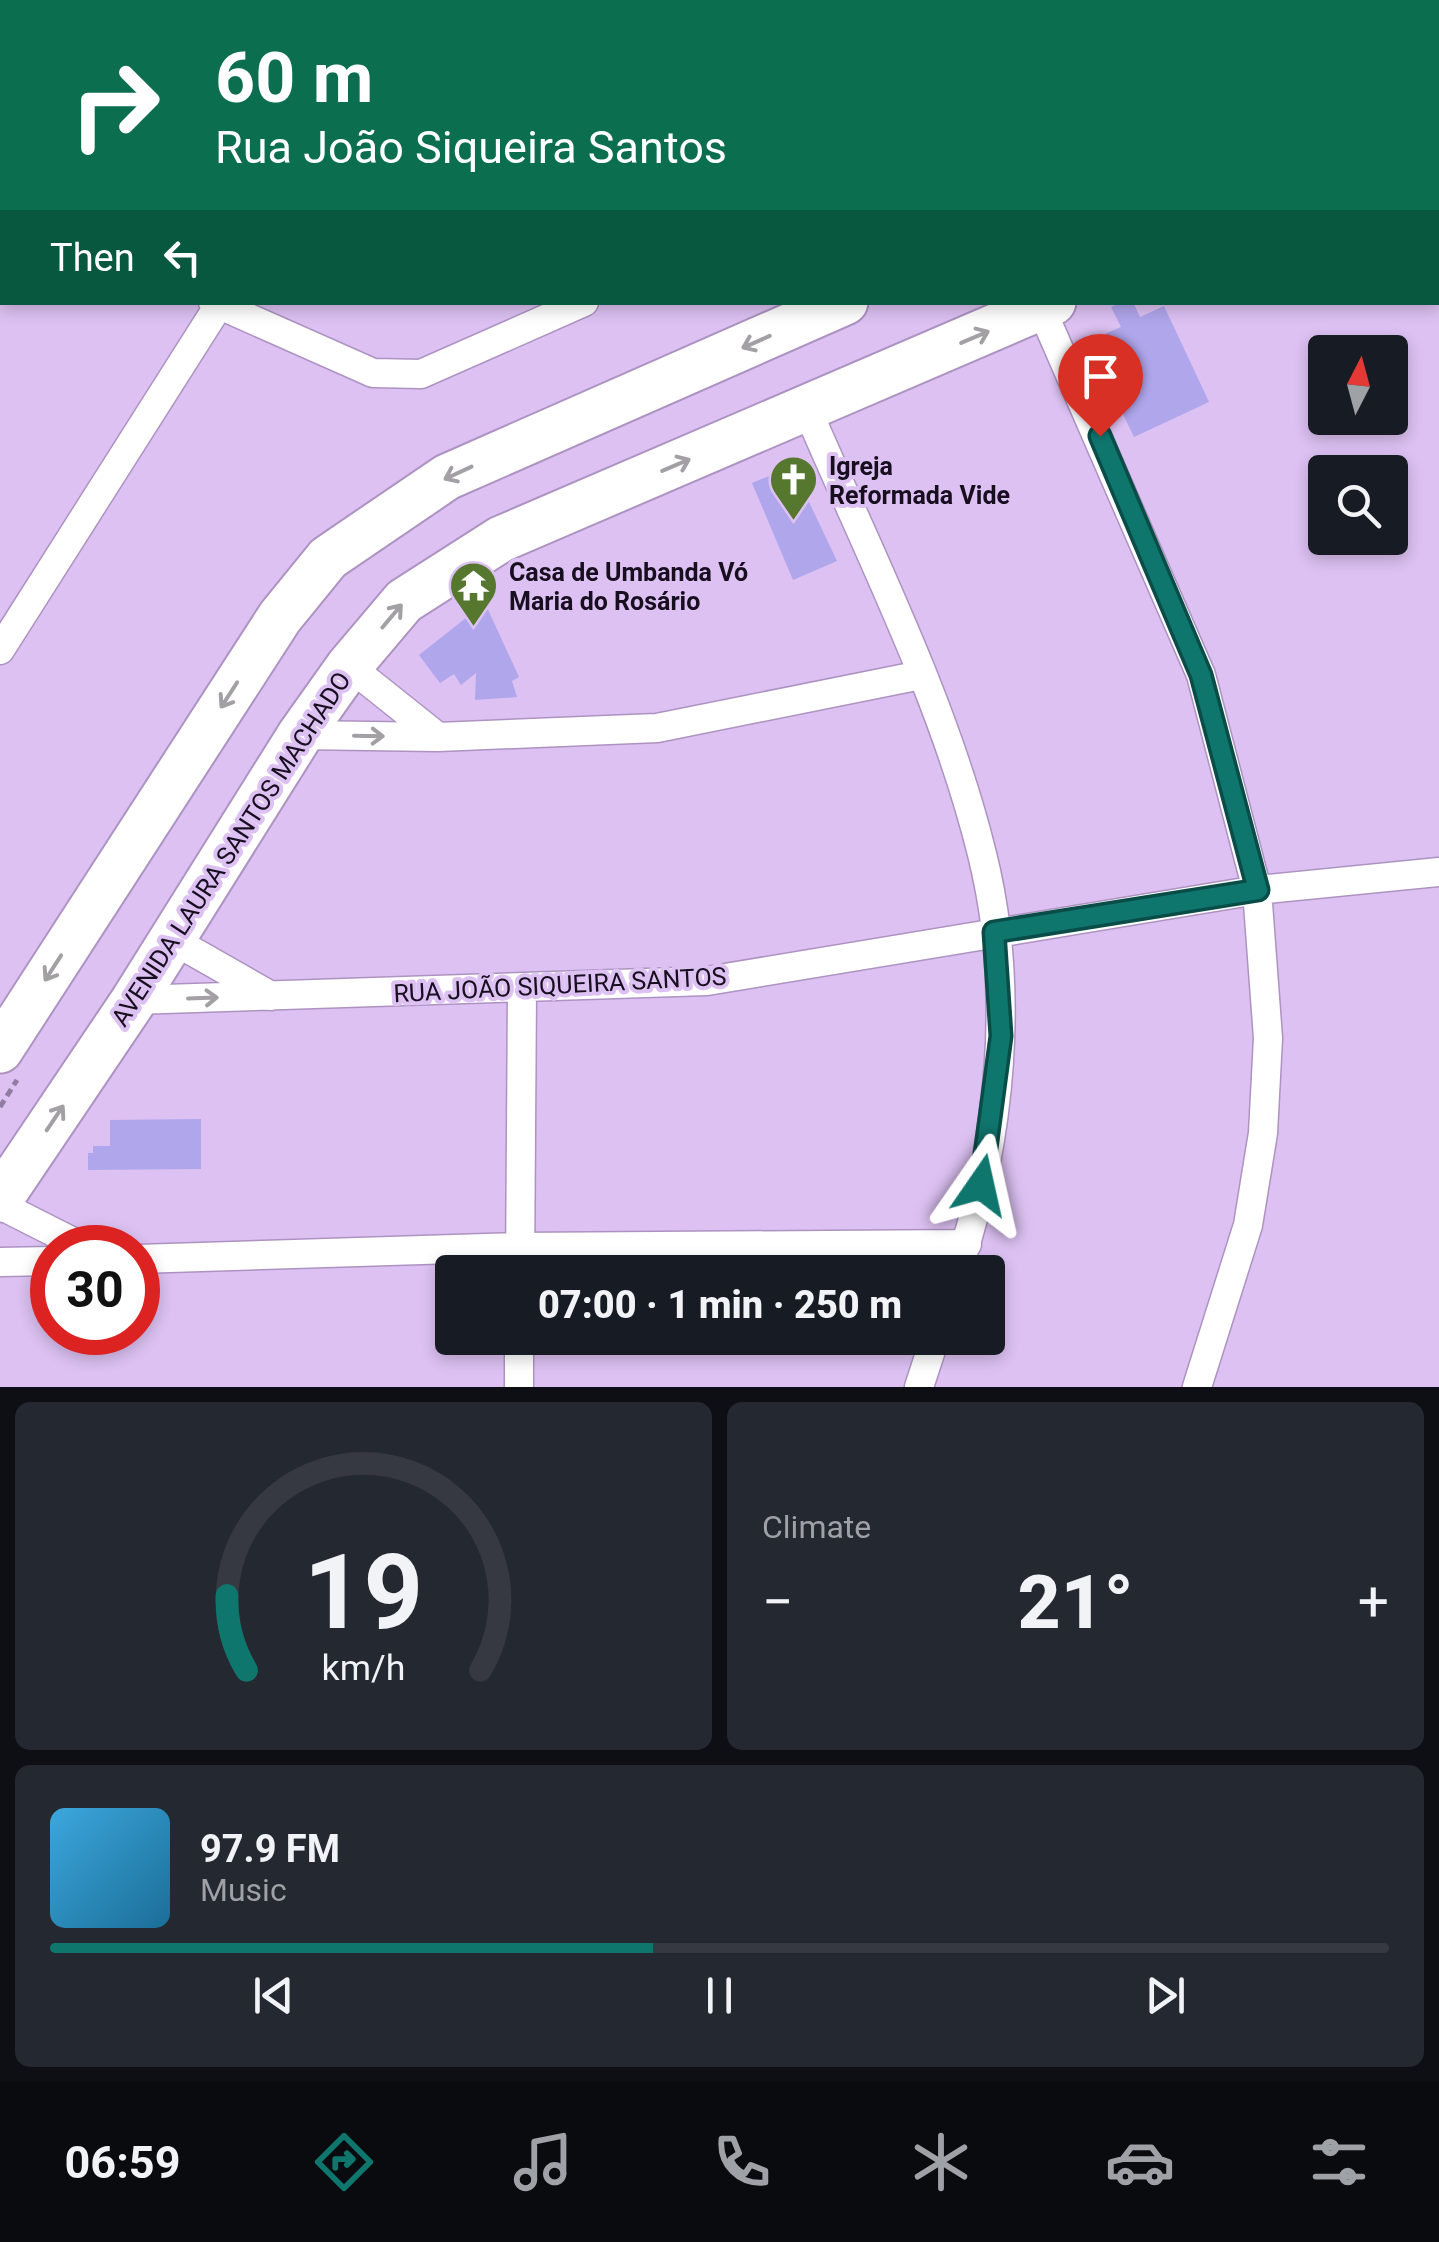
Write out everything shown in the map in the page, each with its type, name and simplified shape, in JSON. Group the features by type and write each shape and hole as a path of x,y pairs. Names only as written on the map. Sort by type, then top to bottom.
{"main road":[{"path":"0,1050 280,616 328,558 447,477 838,305"},
{"name":"AVENIDA LAURA SANTOS MACHADO","path":"0,1202 134,1000 300,735 349,666 404,601 501,539 1047,305"}],"street":[{"path":"0,650 215,305"},
{"path":"218,305 373,373 399,375 421,374 577,305"},
{"path":"1047,305 1201,675 1258,890 1268,1038 1262,1133 1248,1225 1197,1387"},
{"path":"808,409 953,757 982,856 994,932 1001,1036 988,1156 962,1255"},
{"path":"349,666 438,737"},
{"path":"300,735 438,737 657,728 921,675"},
{"name":"RUA JOÃO SIQUEIRA SANTOS","path":"134,1000 706,981 1258,890 1439,872"},
{"path":"171,940 273,996"},
{"path":"520,1255 522,990"},
{"path":"0,1202 42,1225"},
{"path":"659,1255 966,1244"},
{"path":"160,1258 435,1260"},
{"path":"0,1262 30,1261"},
{"path":"519,1355 519,1387"},
{"path":"919,1387 929,1355"}],"building":[{"path":"1134,305 1140,317 1164,306 1209,402 1134,437 1120,408 1130,403 1103,346 1105,334 1121,327 1111,307"},
{"name":"Igreja Reformada Vide","path":"786,469 800,483 837,561 793,580 752,483"},
{"name":"Casa de Umbanda Vó Maria do Rosário","path":"485,603 519,677 512,681 517,697 475,700 476,673 461,685 454,674 440,683 419,655"},
{"path":"201,1119 201,1169 88,1170 88,1153 93,1153 93,1146 110,1146 110,1120"}],"place":[{"name":"Igreja Reformada Vide","path":"794,522"},
{"name":"Casa de Umbanda Vó Maria do Rosário","path":"474,628"}],"route":[{"path":"981,1185 988,1156 1001,1036 994,932 1258,890 1201,675 1100,436"}]}
